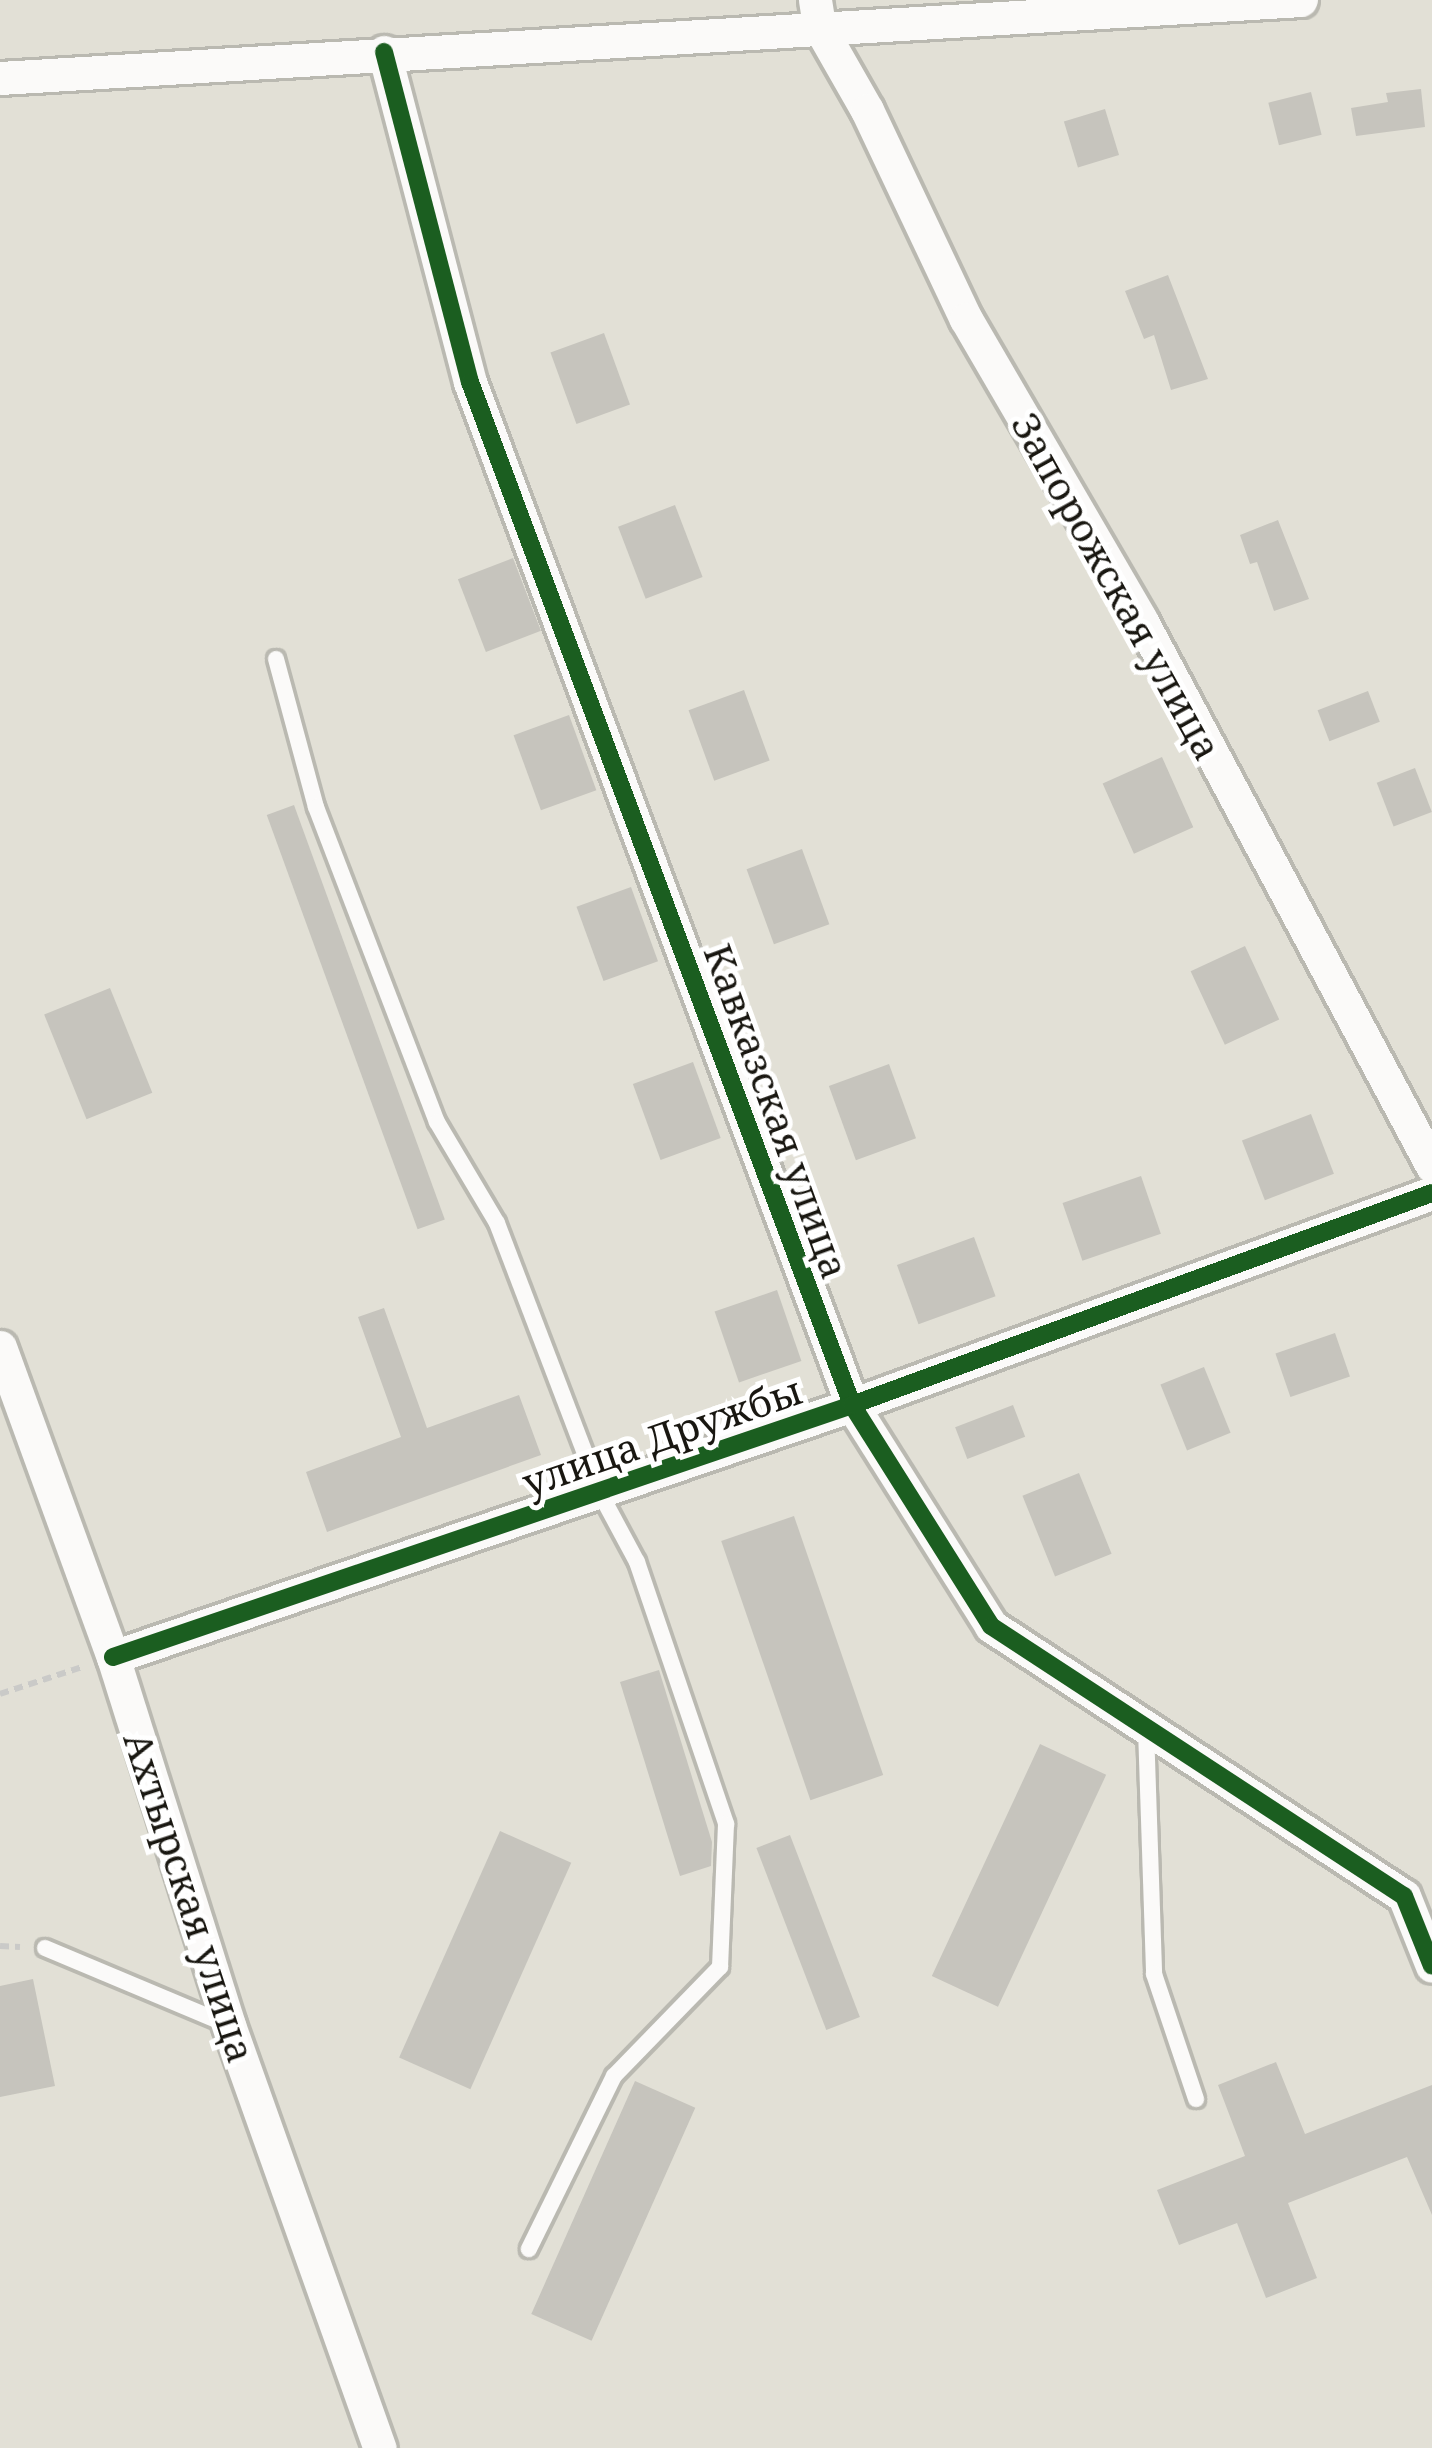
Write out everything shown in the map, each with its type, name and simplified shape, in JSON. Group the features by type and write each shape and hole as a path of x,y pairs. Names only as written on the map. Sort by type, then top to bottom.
{"street":[{"path":"0,77 384,52 817,13 1301,0"},
{"name":"Запорожская улица","path":"817,13 966,319 1141,620 1432,1166"},
{"name":"Кавказская улица","path":"384,52 470,382 852,1405 992,1625 1404,1896 1432,1966"},
{"name":"улица Дружбы","path":"113,1657 852,1405 1432,1193"},
{"name":"Ахтырская улица","path":"0,1347 113,1657 229,2025 380,2448"}],"lane":[{"path":"276,658 316,807 437,1122 496,1223 600,1493 637,1562 726,1824 720,1967 614,2076 529,2249"},
{"path":"1145,1726 1154,1974 1196,2099"},
{"path":"45,1948 229,2025"}],"path":[{"path":"0,1694 113,1657"}],"building":[{"path":"1421,89 1425,127 1356,136 1351,108 1388,102 1386,93"},
{"path":"1311,92 1322,135 1279,145 1268,103"},
{"path":"1105,109 1119,155 1078,167 1064,122"},
{"path":"1168,275 1208,379 1171,390 1154,335 1144,339 1125,291"},
{"path":"604,333 630,404 576,424 550,352"},
{"path":"675,505 703,577 646,599 618,527"},
{"path":"1278,520 1309,599 1274,611 1257,562 1250,564 1240,535"},
{"path":"513,558 541,631 486,652 458,579"},
{"path":"744,690 770,760 714,781 689,710"},
{"path":"1368,691 1380,722 1329,741 1318,710"},
{"path":"569,715 596,790 541,810 514,735"},
{"path":"1162,757 1193,827 1134,854 1103,783"},
{"path":"1415,768 1432,812 1394,827 1377,783"},
{"path":"294,805 445,1219 418,1229 267,815"},
{"path":"802,849 829,924 774,944 747,869"},
{"path":"631,887 658,961 604,981 576,907"},
{"path":"1245,946 1279,1019 1225,1045 1191,971"},
{"path":"110,988 152,1093 87,1119 44,1015"},
{"path":"693,1062 721,1138 661,1160 633,1084"},
{"path":"889,1064 916,1138 856,1160 829,1086"},
{"path":"1311,1114 1334,1174 1265,1200 1242,1141"},
{"path":"1141,1176 1161,1234 1082,1261 1063,1203"},
{"path":"974,1237 996,1296 918,1324 897,1265"},
{"path":"777,1290 801,1361 739,1382 715,1311"},
{"path":"384,1308 427,1428 519,1395 541,1455 327,1532 306,1472 401,1437 358,1317"},
{"path":"1335,1333 1350,1376 1290,1397 1275,1354"},
{"path":"1204,1367 1231,1433 1187,1450 1160,1385"},
{"path":"1013,1405 1025,1437 967,1459 955,1427"},
{"path":"1079,1473 1112,1554 1055,1577 1022,1496"},
{"path":"794,1516 883,1775 810,1800 721,1541"},
{"path":"659,1670 712,1842 711,1866 680,1876 620,1682"},
{"path":"1040,1744 1106,1775 998,2007 932,1976"},
{"path":"500,1831 571,1863 470,2089 399,2058"},
{"path":"790,1835 860,2017 826,2030 756,1848"},
{"path":"33,1979 55,2086 0,2097 0,1986"},
{"path":"1276,2062 1305,2134 1432,2085 1432,2215 1407,2157 1288,2203 1317,2278 1266,2298 1237,2223 1179,2245 1157,2190 1245,2156 1218,2085"},
{"path":"635,2081 695,2108 592,2341 531,2314"}],"cycle path":[{"path":"384,52 470,382 852,1405 991,1626 1404,1896 1432,1966"},
{"path":"113,1657 852,1405 1432,1193"}]}
